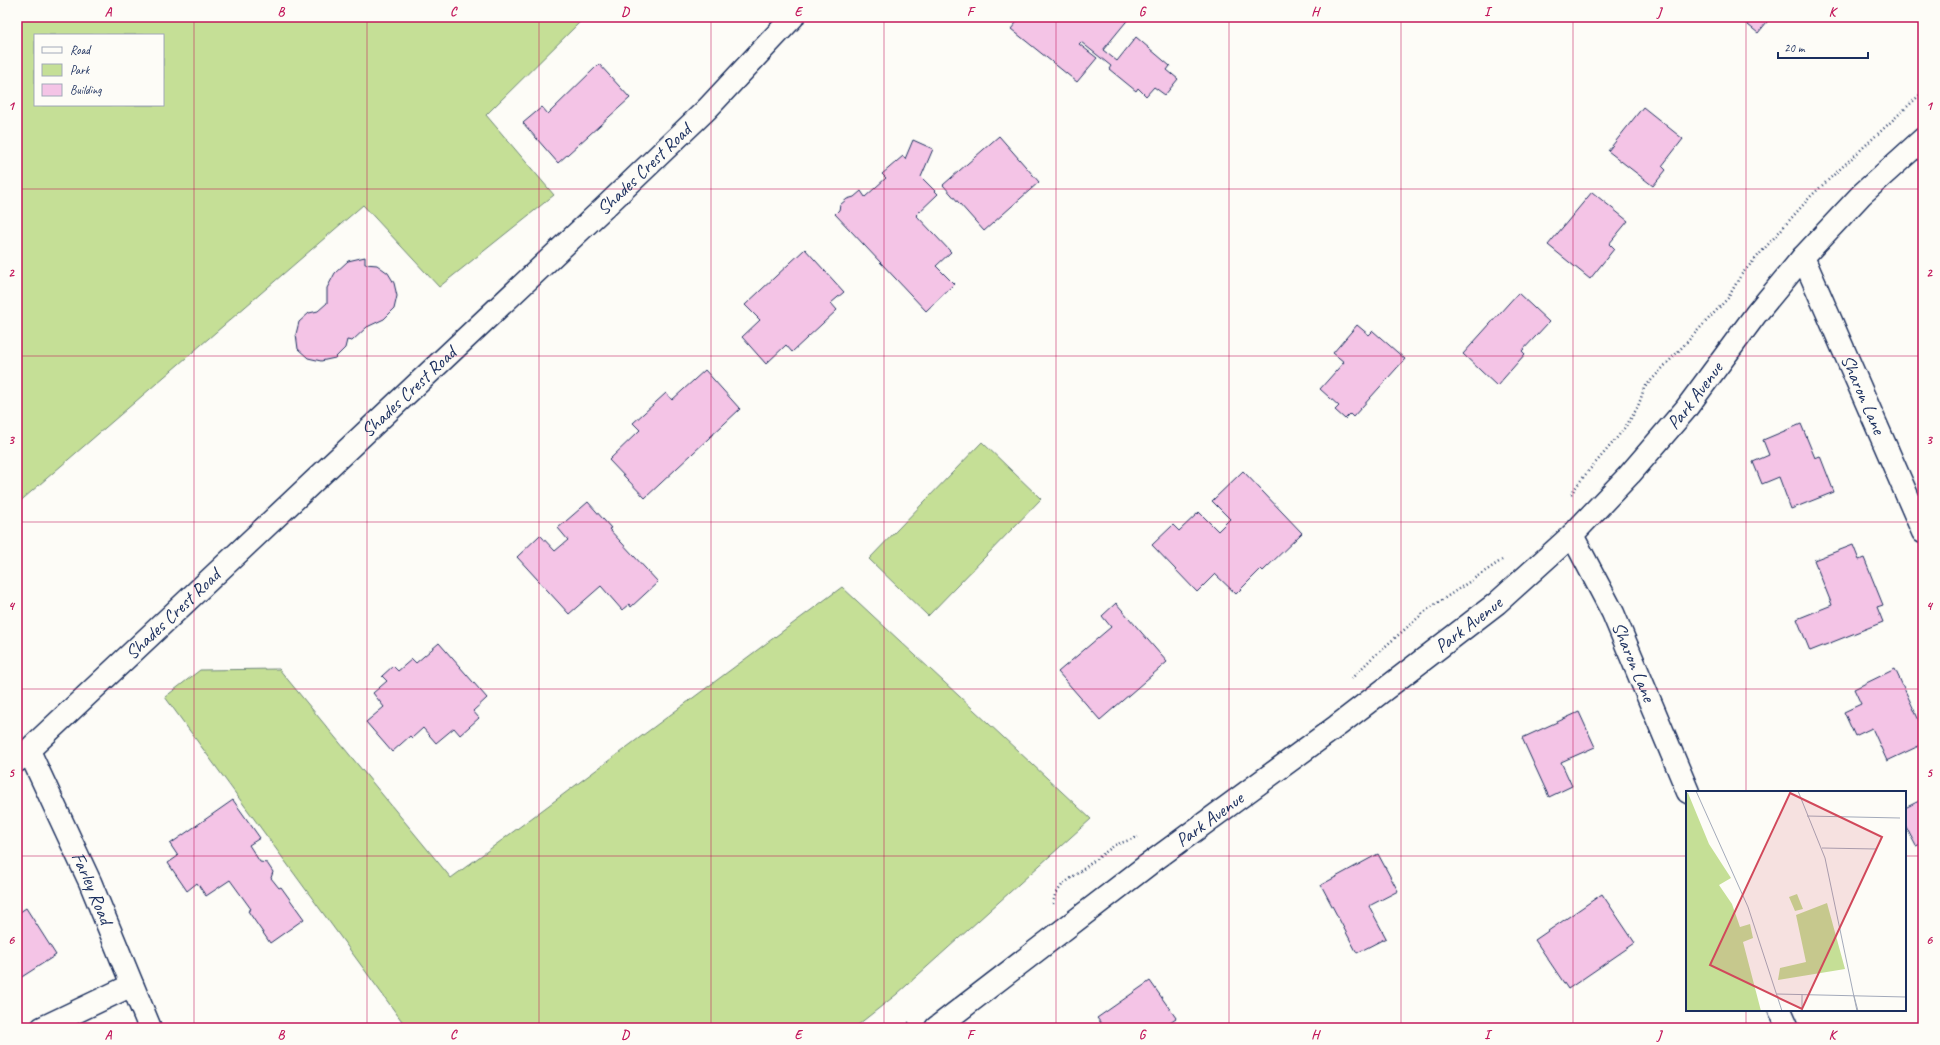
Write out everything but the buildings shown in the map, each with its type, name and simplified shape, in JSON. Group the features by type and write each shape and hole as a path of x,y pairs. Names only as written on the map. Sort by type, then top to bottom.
{"street":[{"name":"Shades Crest Road","path":"23,756 707,109 793,17"},
{"name":"Park Avenue","path":"936,1028 1149,864 1337,726 1497,603 1572,535 1630,474 1685,410 1756,314 1803,257 1862,194 1923,139"},
{"name":"Sharon Lane","path":"1803,257 1923,532"},
{"name":"Sharon Lane","path":"1572,535 1613,613 1688,791"},
{"name":"Farley Road","path":"23,756 90,882 150,1028"},
{"path":"42,1028 132,985"},
{"path":"1780,1011 1788,1028"}],"path":[{"path":"1568,499 1582,477 1628,423 1638,407 1644,388 1728,298 1741,276 1811,196 1923,92"},
{"path":"1346,684 1372,658 1428,610 1507,556"},
{"path":"1049,909 1053,905 1055,895 1062,885 1115,845 1131,838 1142,836"},
{"path":"902,1028 915,1018"}],"green space":[{"path":"17,17 585,17 486,115 554,195 439,287 363,205 17,504"},
{"path":"982,442 1041,499 928,616 869,559"},
{"path":"842,587 1091,819 897,994 854,1028 407,1028 165,697 200,670 279,669 451,878"}]}
